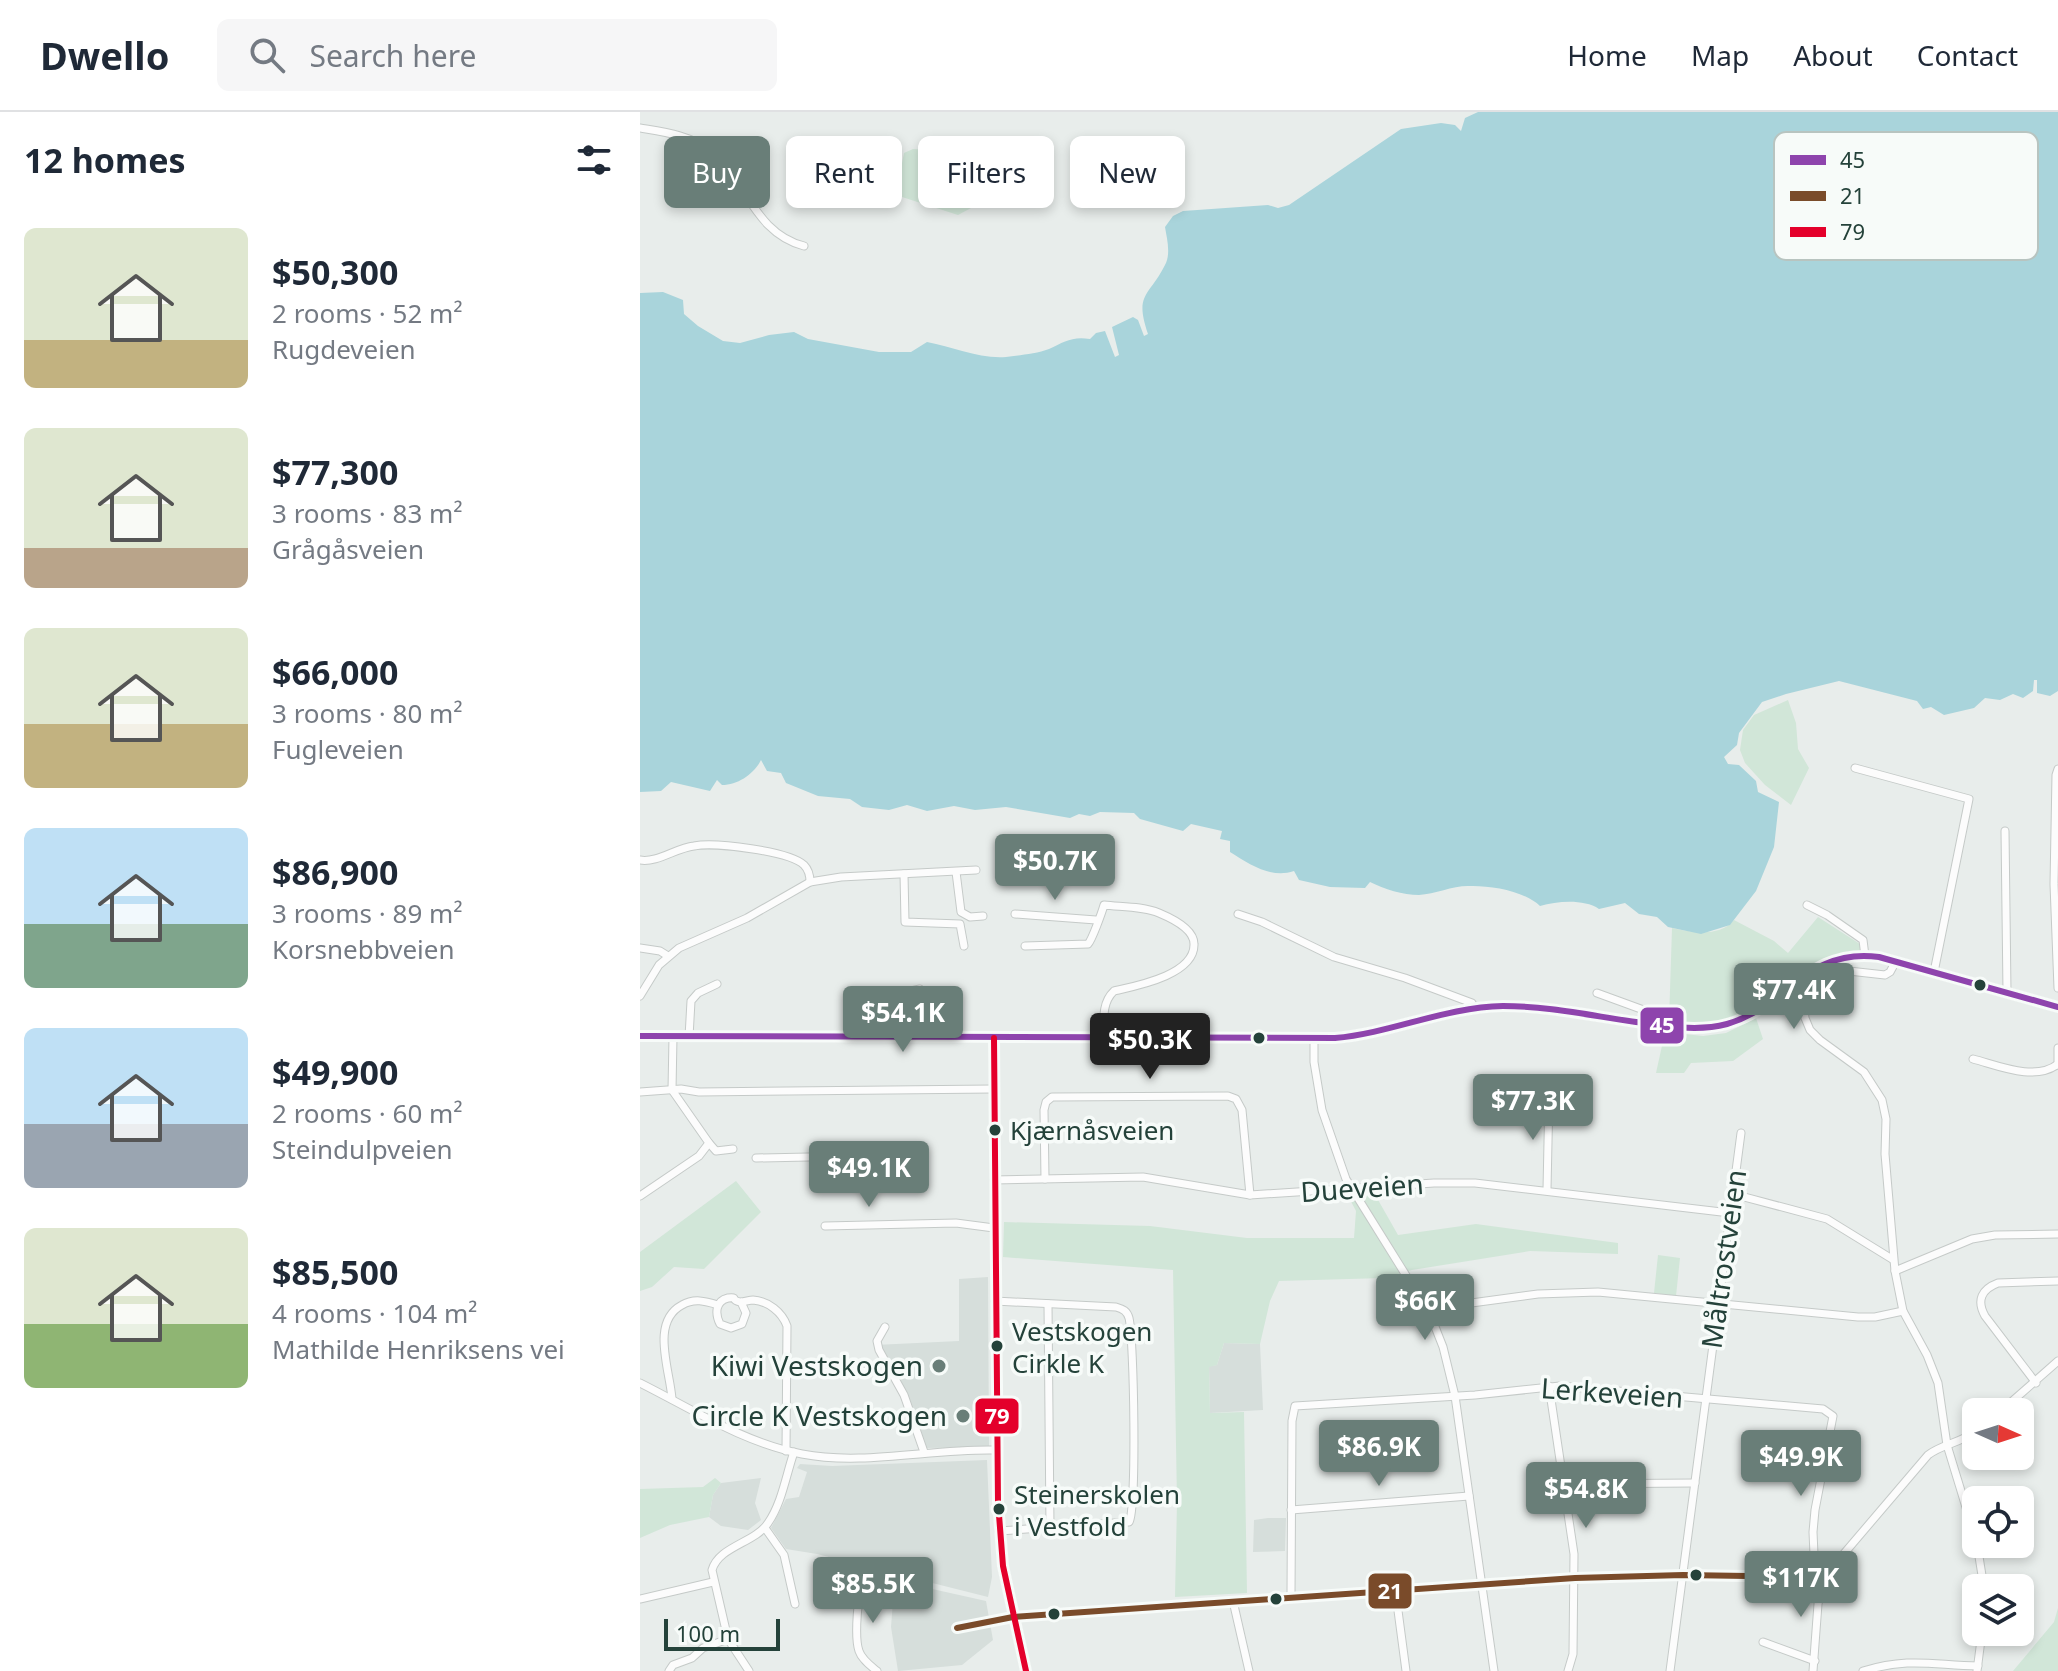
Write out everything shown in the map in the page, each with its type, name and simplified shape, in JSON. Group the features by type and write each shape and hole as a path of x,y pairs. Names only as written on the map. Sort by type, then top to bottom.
{"main road":[{"path":"640,1036 1314,1038 1366,1034 1475,1008 1523,1007 1693,1029 1737,1021 1758,1010 1819,966 1840,958 1865,956 1896,961 2058,1007"},
{"path":"994,1038 999,1531 1013,1617 1026,1671"}],"street":[{"path":"640,128 677,134 709,150 723,163 766,224 778,236 804,246"},
{"path":"1855,768 1969,799 1934,972"},
{"path":"2058,769 2054,835 2058,988"},
{"path":"2005,831 2007,992"},
{"path":"640,860 653,859 692,846 737,847 799,862 808,870 810,882"},
{"path":"640,996 668,956 747,918 810,882 976,870"},
{"path":"956,872 961,912 972,917 983,916"},
{"path":"904,874 905,922 960,924 964,946"},
{"path":"1025,946 1088,944 1093,939 1096,920 1104,905 1159,913 1191,934 1195,941 1194,953 1182,966 1153,981 1109,995 1104,1008 1104,1038"},
{"path":"1807,905 1863,940 1865,956"},
{"path":"1015,914 1096,920"},
{"path":"1238,914 1262,922 1334,957 1405,978 1472,1003 1475,1008"},
{"path":"640,948 660,951 668,956"},
{"path":"1896,961 1885,975 1849,971 1823,977 1814,984 1804,1007 1810,1030 1864,1072 1882,1100 1886,1119 1885,1154 1892,1259 1903,1311 1938,1383 1947,1445 1962,1495"},
{"path":"689,1037 691,1001 698,993 717,984"},
{"path":"874,1037 876,1008 880,999 886,995 920,989"},
{"path":"1597,993 1660,1016 1665,1026"},
{"path":"673,1037 672,1090 716,1151 733,1149"},
{"path":"1314,1038 1314,1062 1322,1110 1332,1144 1351,1189 1430,1314 1443,1347 1455,1396 1494,1671"},
{"path":"1973,1059 2004,1068 2050,1070 2058,1065 2058,1048"},
{"path":"640,1092 993,1089"},
{"path":"1547,1189 1549,1095"},
{"path":"1045,1179 1044,1110 1046,1102 1052,1097 1228,1096 1236,1099 1242,1110 1250,1195"},
{"name":"Måltrostveien","path":"1670,1671 1741,1133"},
{"path":"640,1196 699,1156 709,1143"},
{"path":"756,1158 855,1156 868,1150"},
{"name":"Dueveien","path":"994,1180 1148,1178 1250,1195 1461,1182 1547,1189 1730,1213"},
{"path":"1733,1194 1827,1219 1892,1259"},
{"path":"825,1226 956,1223 994,1228"},
{"path":"1895,1271 1972,1239 1995,1235 2058,1234"},
{"path":"2036,1383 1985,1316 1980,1302 1983,1293 1998,1283 2058,1281"},
{"path":"1430,1314 1464,1304 1551,1292 1615,1293 1858,1317 1881,1317 1903,1311"},
{"path":"672,1399 665,1343 665,1320 672,1311 690,1301 718,1305 729,1298 741,1302 763,1302 782,1317 788,1333 790,1452 778,1504 765,1528 714,1563 713,1582 728,1639 749,1671"},
{"path":"995,1301 1116,1307 1128,1315 1134,1494 1132,1516 1127,1523 999,1531"},
{"path":"718,1305 718,1320 731,1328 742,1324 745,1319 741,1302"},
{"path":"1048,1304 1050,1527"},
{"path":"885,1327 877,1341 879,1350 904,1395 924,1452"},
{"path":"2017,1398 2058,1361"},
{"path":"788,1373 867,1371"},
{"path":"640,1383 748,1438 790,1452 836,1457 997,1450"},
{"path":"1549,1386 1575,1578 1573,1654 1568,1671"},
{"name":"Lerkeveien","path":"1291,1596 1295,1406 1455,1396 1549,1386 1823,1409 1830,1413 1833,1416 1815,1510 1815,1561"},
{"path":"957,1628 1013,1617 1395,1588 1683,1575 1820,1577 1935,1449 1962,1440"},
{"path":"1563,1484 1695,1483"},
{"path":"1291,1510 1469,1496"},
{"path":"765,1528 784,1555 795,1604"},
{"path":"1815,1561 1833,1566"},
{"path":"1813,1671 1820,1577 1815,1561"},
{"path":"863,1579 859,1650 877,1671"},
{"path":"640,1599 713,1582"},
{"path":"1395,1588 1406,1671"},
{"path":"1233,1601 1249,1671"},
{"path":"669,1671 673,1665 692,1658 703,1648 728,1639"},
{"path":"1763,1642 1815,1661"},
{"path":"1863,1671 1881,1665 1916,1661 1977,1668 1980,1646"}],"shaded area":[{"path":"988,1277 989,1447 925,1448 875,1345 959,1341 959,1279"},
{"path":"1224,1343 1260,1344 1263,1410 1210,1413 1209,1366 1217,1365"},
{"name":"Steinerskolen i Vestfold","path":"987,1460 992,1577 988,1597 786,1549 771,1528 786,1499 799,1497 807,1472 797,1468 800,1464 832,1466"},
{"path":"761,1478 755,1503 761,1520 748,1530 721,1526 709,1517 713,1495 721,1483"},
{"path":"1286,1518 1285,1551 1253,1552 1254,1520"},
{"path":"901,1582 986,1601 993,1640 962,1665 898,1671 891,1627 893,1601"}],"green space":[{"path":"918,149 918,202 902,197 904,153"},
{"path":"936,208 971,208 958,215"},
{"path":"1788,700 1796,723 1798,749 1809,768 1791,805 1765,785 1745,763 1740,750 1743,730 1754,715"},
{"path":"1818,917 1860,944 1862,952 1821,960 1746,1012 1710,1022 1669,1021 1672,928 1713,931 1728,926 1734,920 1774,941 1788,953"},
{"path":"1756,1018 1763,1039 1733,1061 1691,1063 1684,1073 1656,1073 1665,1032 1703,1036 1726,1033"},
{"path":"736,1181 761,1212 704,1269 674,1267 652,1287 640,1291 640,1252"},
{"path":"1373,1191 1398,1235 1476,1224 1618,1243 1618,1254 1530,1251 1412,1270 1384,1278 1279,1281 1270,1301 1260,1344 1224,1343 1217,1365 1209,1367 1210,1413 1244,1412 1247,1593 1175,1597 1177,1502 1173,1270 1003,1257 1004,1222 1150,1226 1247,1238 1354,1238 1356,1211 1347,1194"},
{"path":"1658,1255 1680,1258 1676,1296 1654,1293"},
{"path":"715,1478 721,1483 713,1495 709,1517 670,1525 640,1538 640,1489 703,1487"},
{"path":"2058,1608 2058,1671 2013,1671 2034,1646 2054,1622"}],"water":[{"path":"1478,112 2058,112 2058,691 2050,696 2037,693 2037,680 2034,680 2033,691 2023,698 2013,694 2000,700 1985,698 1974,708 1944,715 1931,707 1923,709 1917,701 1839,681 1762,702 1739,733 1737,745 1724,757 1728,764 1739,765 1756,781 1758,792 1779,802 1774,847 1756,891 1730,925 1701,934 1668,927 1657,917 1639,914 1625,903 1599,909 1571,902 1540,906 1516,893 1477,886 1419,895 1394,891 1370,882 1365,888 1330,887 1299,880 1294,871 1269,872 1253,865 1230,852 1230,841 1220,839 1222,831 1191,824 1183,831 1140,819 1134,813 1100,812 1070,818 1006,807 975,810 954,806 927,811 907,805 889,810 862,807 850,799 818,796 786,783 781,773 767,771 761,760 745,778 722,785 717,780 710,791 671,782 661,791 640,792 640,293 663,292 683,300 684,314 723,341 740,343 794,332 808,339 879,352 911,352 927,342 976,354 1006,357 1044,351 1073,339 1090,339 1096,333 1105,331 1115,357 1119,355 1112,327 1133,317 1138,320 1144,336 1148,334 1143,303 1167,261 1165,227 1173,216 1183,211 1289,205 1401,129 1441,123 1455,125 1461,131 1465,118"}],"transit line":[{"name":"45","path":"640,1036 1335,1038 1460,1011 1503,1006 1553,1009 1704,1028 1748,1016 1815,969 1854,956 1879,957 2058,1007"},
{"name":"79","path":"994,1038 998,1502 1003,1566 1026,1671"},
{"name":"21","path":"957,1628 1013,1617 1575,1578 1683,1575 1824,1577"}],"place":[{"name":"Kjærnåsveien","path":"995,1130"},
{"name":"Vestskogen Cirkle K","path":"997,1346"},
{"name":"Kiwi Vestskogen","path":"939,1366"},
{"name":"Circle K Vestskogen","path":"963,1416"},
{"name":"Steinerskolen i Vestfold","path":"999,1509"}]}
